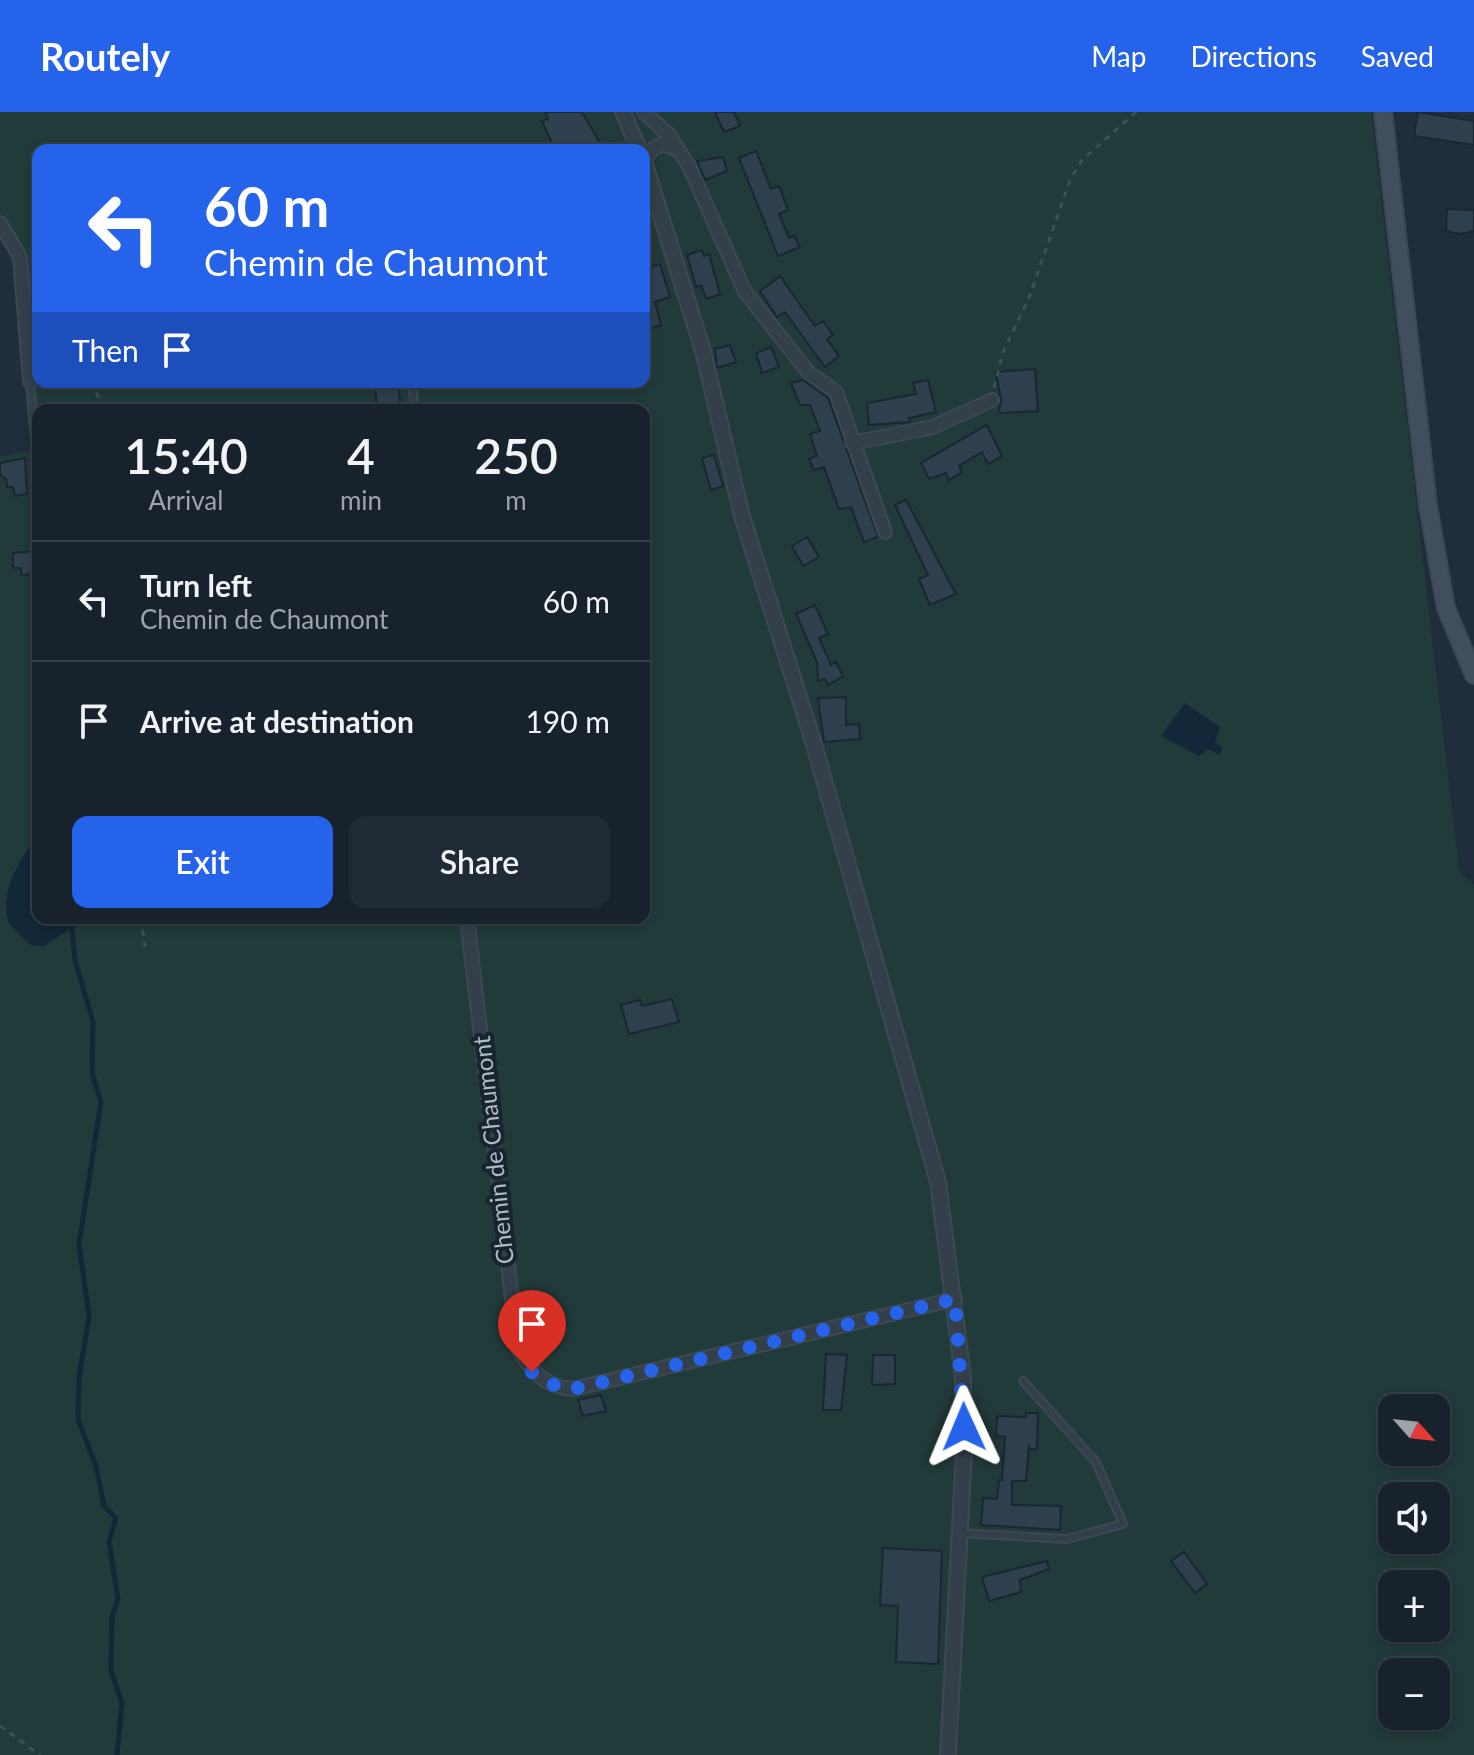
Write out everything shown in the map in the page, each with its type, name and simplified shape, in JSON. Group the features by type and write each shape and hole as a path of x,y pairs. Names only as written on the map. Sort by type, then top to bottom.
{"main road":[{"path":"1383,112 1437,559 1446,608 1474,675"}],"street":[{"path":"623,112 636,144"},
{"path":"644,112 678,150 731,256 745,292 809,373 836,392 885,532"},
{"path":"650,153 663,144 678,150"},
{"path":"650,180 703,351 742,516 813,741 938,1182 963,1377 960,1533 948,1755"},
{"path":"0,223 20,257 30,382"},
{"path":"852,443 933,427 992,400"},
{"name":"Chemin de Chaumont","path":"468,924 518,1349 532,1372 559,1388 573,1389 955,1299"}],"lane":[{"path":"30,382 32,406"},
{"path":"960,1533 1067,1539 1123,1524 1096,1462 1023,1381"}],"path":[{"path":"992,400 1003,352 1029,298 1070,180 1082,160 1136,112"},
{"path":"142,924 145,947"},
{"path":"0,1726 40,1755"}],"green space":[{"path":"0,112 1371,112 1459,871 1474,885 1474,1755 0,1755 0,457 32,449 32,924 650,924 650,404 36,404 34,388 650,388 650,144 32,144 32,373 18,255 0,222"}],"water":[{"path":"1185,703 1220,727 1215,742 1223,748 1219,755 1208,749 1199,756 1161,736"},
{"path":"31,847 32,924 84,924 72,928 44,946 30,945 10,924 6,911 12,877"}],"building":[{"path":"545,112 582,112 601,144 552,144 542,121 548,119"},
{"path":"715,112 734,112 740,126 724,132"},
{"path":"1418,112 1474,121 1474,145 1414,136"},
{"path":"756,151 771,189 779,186 788,210 779,214 789,238 794,236 800,247 778,256 739,158"},
{"path":"723,157 727,171 705,180 697,161"},
{"path":"1447,209 1474,210 1474,231 1460,234 1446,231"},
{"path":"702,250 704,256 709,254 720,294 706,299 701,285 696,287 687,255"},
{"path":"660,264 670,297 655,302 661,325 650,328 650,267"},
{"path":"780,276 815,326 823,321 833,335 827,339 839,356 825,367 785,312 777,317 760,291"},
{"path":"730,345 736,362 717,368 715,349"},
{"path":"771,347 779,367 762,373 756,353"},
{"path":"1035,369 1038,411 999,413 1001,400 996,372"},
{"path":"803,380 828,398 878,537 864,542 851,507 839,509 824,467 814,470 809,459 817,456 810,434 820,431 810,405 800,405 791,383"},
{"path":"928,380 936,412 909,418 910,422 869,425 867,403 916,394 913,383"},
{"path":"375,388 399,388 400,404 377,404"},
{"path":"987,425 1002,456 988,464 982,452 959,466 962,472 949,480 946,473 929,479 921,463"},
{"path":"714,455 723,486 711,490 702,458"},
{"path":"25,458 27,494 15,496 13,487 7,487 6,479 0,475 0,463"},
{"path":"906,500 956,594 930,605 919,579 928,575 895,505"},
{"path":"807,537 819,557 803,566 792,546"},
{"path":"32,551 32,574 21,575 21,568 13,568 13,553"},
{"path":"815,605 828,634 819,638 831,665 836,662 843,676 828,685 825,679 818,681 817,662 796,614"},
{"path":"846,697 846,725 859,724 860,739 824,742 818,698"},
{"path":"672,999 679,1022 629,1034 621,1005 640,1000 642,1006"},
{"path":"826,1354 847,1355 841,1410 823,1410"},
{"path":"873,1355 895,1355 895,1384 872,1385"},
{"path":"601,1395 606,1411 583,1416 578,1400"},
{"path":"1026,1413 1038,1413 1037,1449 1029,1449 1029,1445 1026,1481 1012,1481 1012,1505 1061,1506 1060,1530 981,1525 983,1498 997,1499 999,1480 1002,1480 1005,1437 996,1436 997,1416 1026,1417"},
{"path":"883,1548 942,1551 938,1664 896,1662 898,1606 880,1605"},
{"path":"1184,1552 1207,1584 1195,1593 1171,1561"},
{"path":"1047,1561 1049,1569 1020,1580 1021,1592 989,1601 982,1577"}],"waterway":[{"path":"72,928 75,960 93,1022 92,1073 101,1102 79,1244 89,1316 79,1378 78,1419 96,1466 104,1506 116,1518 109,1541 118,1599 112,1618 111,1671 122,1703 117,1755"}],"route":[{"path":"532,1372 559,1388 573,1389 955,1299 963,1377 964,1427"}]}
